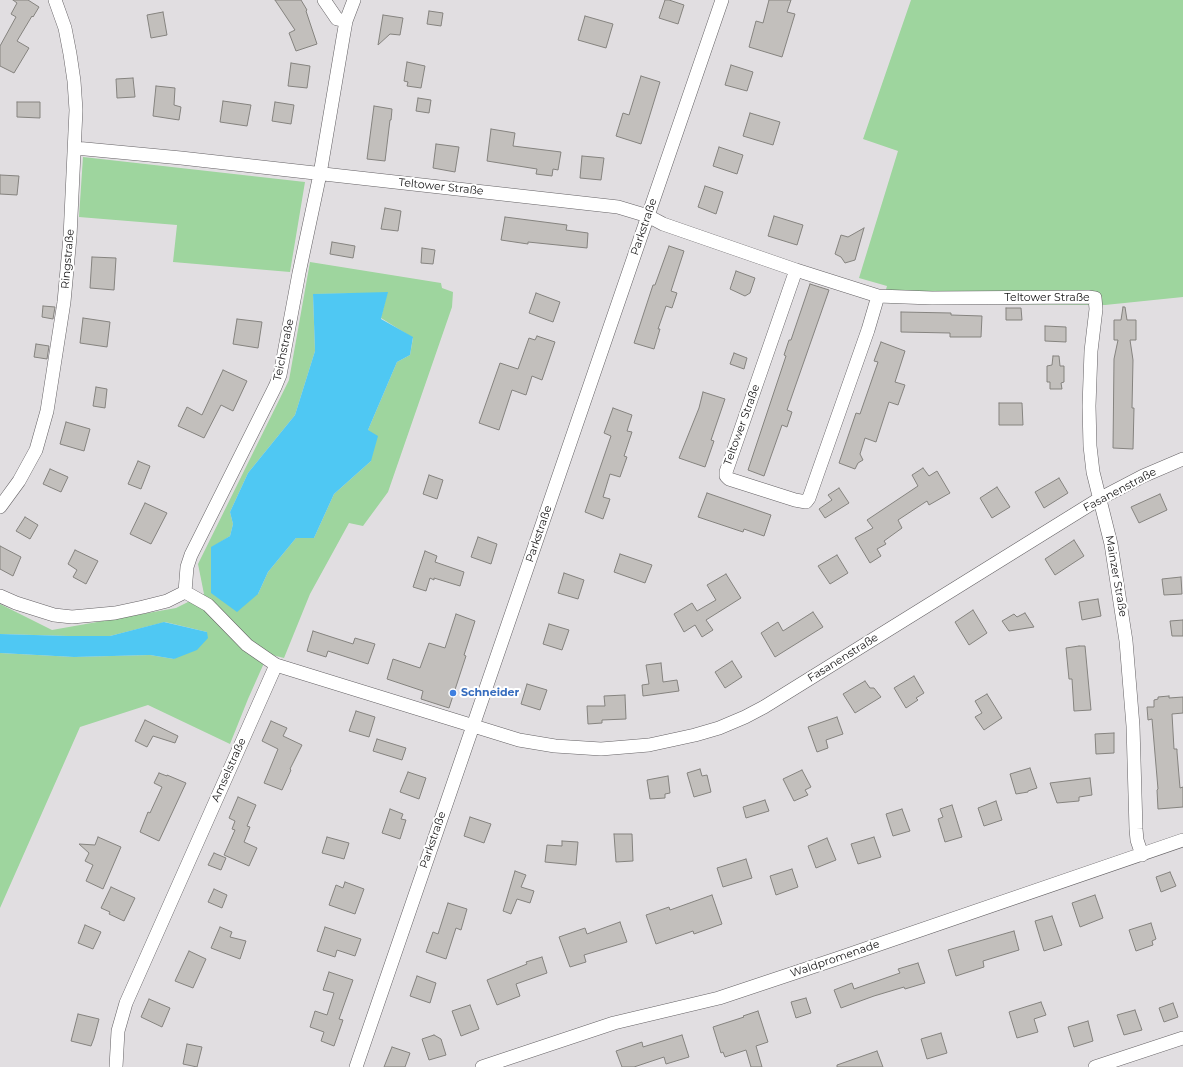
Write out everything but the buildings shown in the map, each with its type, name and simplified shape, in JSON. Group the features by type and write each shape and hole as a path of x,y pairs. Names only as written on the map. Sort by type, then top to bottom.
{"street":[{"name":"Ringstraße","path":"0,507 19,481 36,450 47,410 64,302 70,237 76,110 73,74 65,28 55,0"},
{"path":"324,0 337,19 346,21"},
{"name":"Teichstraße","path":"185,592 187,567 191,555 280,374 320,174 346,21 354,0"},
{"name":"Parkstraße","path":"356,1067 722,0"},
{"name":"Teltower Straße","path":"75,148 618,207 648,216 662,224 796,270 878,296 932,298 1095,298"},
{"name":"Teltower Straße","path":"796,270 726,472 726,476 729,478 795,500 806,502 809,498 868,330 878,296"},
{"name":"Mainzer Straße","path":"1095,298 1096,309 1091,351 1089,406 1090,446 1093,472 1111,544 1126,641 1133,726 1136,829 1137,840 1142,855"},
{"name":"Fasanenstraße","path":"473,726 537,744 601,749 624,748 669,742 719,728 764,707 1099,499 1143,476 1183,459"},
{"path":"0,596 52,615 72,618 115,613 167,600 185,592 208,605 247,645 276,665 473,726"},
{"name":"Amselstraße","path":"116,1067 118,1031 126,1003 276,665"},
{"name":"Waldpromenade","path":"482,1067 619,1022 719,998 1183,840"},
{"path":"1095,1067 1183,1038"}],"green space":[{"path":"911,0 1183,0 1183,297 1105,305 882,303 887,286 859,278 898,151 863,139"},
{"path":"83,157 305,182 290,272 173,262 177,225 79,217"},
{"path":"310,262 441,283 442,288 453,292 452,307 388,492 363,526 349,523 310,594 284,658 268,654 230,744 148,705 80,727 0,908 0,653 74,657 150,655 174,659 207,632 165,622 110,636 0,634 0,604 52,630 176,608 204,594 198,564 289,380","holes":["387,293 381,318 413,338 410,355 397,362 368,430 371,461 334,494 314,538 296,538 268,572 258,594 211,548 230,536 233,524 230,512 248,473 295,415 315,351 313,294"]}],"water":[{"path":"388,292 381,319 413,337 410,355 397,362 368,430 378,436 371,461 334,494 314,538 296,538 268,572 258,594 237,612 211,593 211,547 230,536 233,524 230,512 248,473 295,415 315,351 313,294"},
{"path":"164,622 207,632 208,638 197,650 174,659 150,655 74,657 0,653 0,634 110,636"}],"place":[{"name":"Schneider","path":"453,693"}]}
